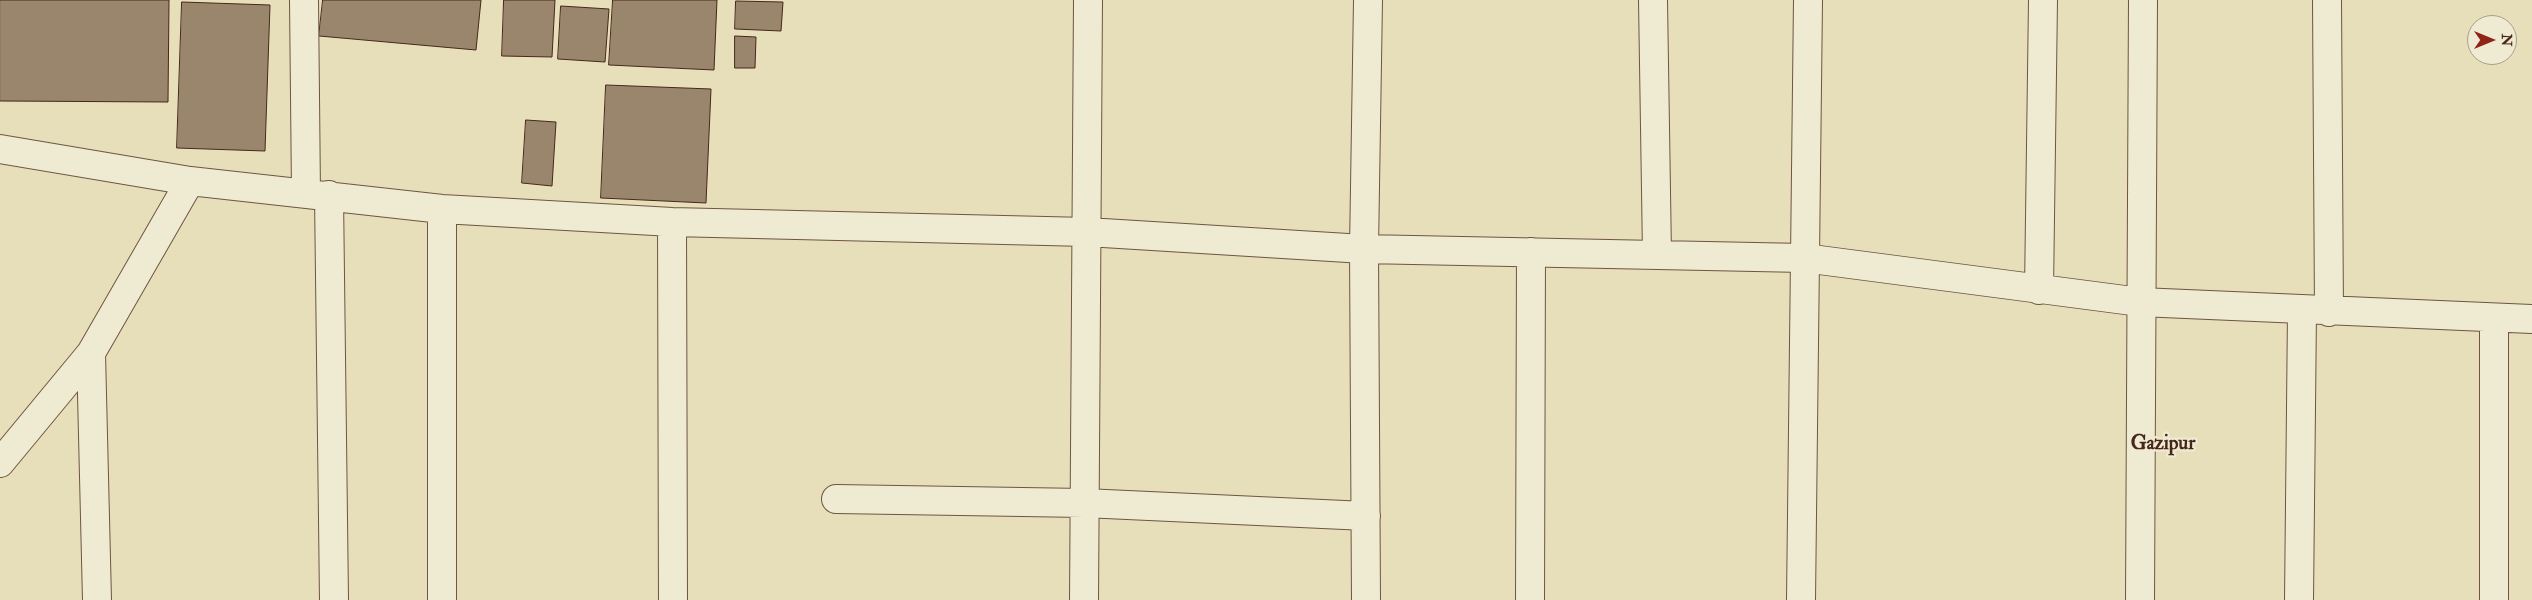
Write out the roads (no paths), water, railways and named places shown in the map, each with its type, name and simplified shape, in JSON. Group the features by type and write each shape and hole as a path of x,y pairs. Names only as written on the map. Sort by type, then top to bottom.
{"street":[{"path":"304,0 317,194 334,600"},
{"path":"1084,600 1088,0"},
{"path":"1366,600 1364,249 1368,0"},
{"path":"1653,0 1657,254"},
{"path":"1801,600 1808,0"},
{"path":"2039,290 2043,0"},
{"path":"2140,600 2143,0"},
{"path":"2327,0 2329,312"},
{"path":"0,149 190,181 442,209 672,222 1087,232 1364,249 1804,258 2140,302 2302,311 2532,319"},
{"path":"0,463 91,353 190,181"},
{"path":"442,209 442,600"},
{"path":"672,222 673,600"},
{"path":"1530,600 1531,252"},
{"path":"2299,600 2302,311"},
{"path":"2494,319 2494,600"},
{"path":"91,353 98,600"},
{"path":"836,499 1084,503 1366,516"}],"district":[{"name":"Gazipur","path":"2163,445"}]}
